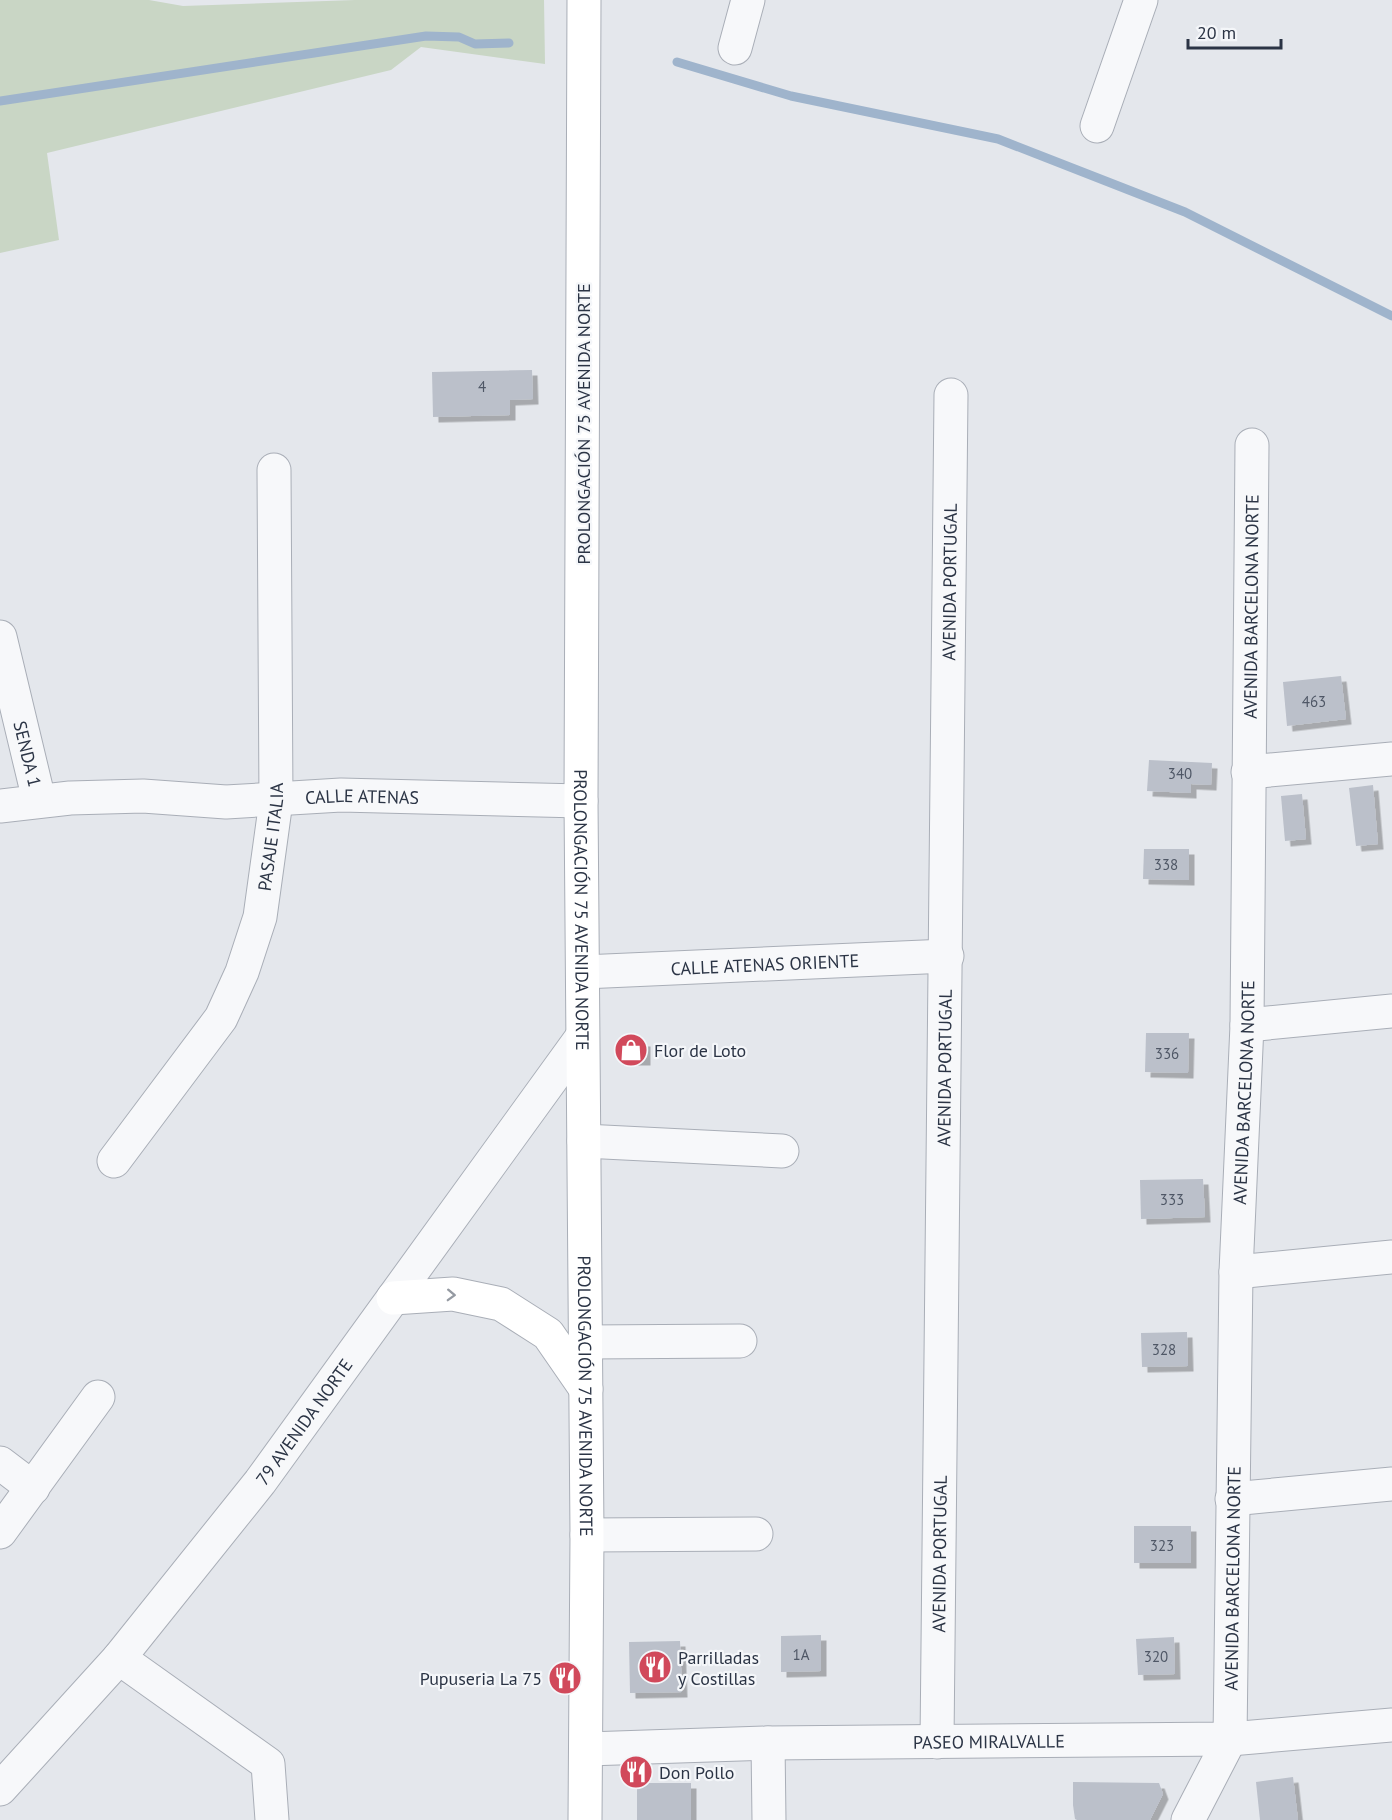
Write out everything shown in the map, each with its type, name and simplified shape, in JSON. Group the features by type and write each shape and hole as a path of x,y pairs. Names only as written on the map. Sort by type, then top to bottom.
{"main road":[{"name":"PROLONGACIÓN 75 AVENIDA NORTE","path":"584,0 581,801 587,1535 585,1820"},
{"path":"393,1298 453,1294 501,1304 548,1334 586,1389"}],"street":[{"path":"735,48 748,0"},
{"path":"1097,126 1142,0"},
{"name":"AVENIDA PORTUGAL","path":"938,1742 951,395"},
{"name":"AVENIDA BARCELONA NORTE","path":"1230,1739 1236,1272 1247,1025 1252,445"},
{"name":"PASAJE ITALIA","path":"114,1161 221,1018 242,972 260,917 276,801 274,470"},
{"name":"SENDA 1","path":"0,637 39,800"},
{"path":"1248,772 1392,759"},
{"name":"CALLE ATENAS","path":"0,806 39,800 143,796 226,802 276,801 342,795 581,801"},
{"name":"CALLE ATENAS ORIENTE","path":"583,972 947,956"},
{"path":"1247,1025 1392,1011"},
{"name":"79 AVENIDA NORTE","path":"0,1789 119,1658 260,1482 582,1037"},
{"path":"584,1141 782,1151"},
{"path":"1236,1272 1392,1257"},
{"path":"586,1342 740,1341"},
{"path":"0,1532 98,1397"},
{"path":"0,1463 33,1488"},
{"path":"1232,1500 1392,1484"},
{"path":"587,1535 756,1534"},
{"path":"119,1658 268,1764 272,1820"},
{"name":"PASEO MIRALVALLE","path":"587,1749 768,1743 1230,1739 1392,1725"},
{"path":"1188,1820 1230,1739"},
{"path":"768,1743 770,1820"}],"green space":[{"path":"0,0 149,0 183,6 355,0 544,0 545,64 421,47 391,70 47,153 59,240 0,253"}],"building":[{"path":"532,370 533,399 510,400 510,415 433,417 432,372"},
{"path":"1341,676 1346,719 1287,726 1283,682"},
{"path":"1149,760 1212,763 1211,785 1191,784 1191,793 1147,791"},
{"path":"1373,785 1378,844 1356,846 1349,788"},
{"path":"1302,794 1306,839 1285,841 1281,796"},
{"path":"1144,849 1189,849 1189,880 1143,879"},
{"path":"1146,1033 1189,1033 1188,1073 1145,1072"},
{"name":"Flor de Loto","path":"618,1041 645,1041 645,1060 618,1060"},
{"path":"1203,1179 1205,1217 1141,1219 1140,1180"},
{"path":"1187,1332 1188,1366 1142,1367 1141,1333"},
{"path":"1134,1526 1191,1526 1191,1563 1134,1563"},
{"path":"821,1635 821,1671 781,1672 781,1636"},
{"path":"1174,1637 1175,1674 1138,1675 1136,1639"},
{"name":"Parrilladas y Costillas","path":"680,1641 682,1692 630,1693 629,1642"},
{"path":"1293,1777 1298,1820 1260,1820 1256,1782"},
{"path":"1073,1782 1159,1783 1163,1794 1150,1820 1077,1820 1073,1805"},
{"path":"637,1783 691,1783 691,1820 637,1820"}],"waterway":[{"path":"0,101 426,36 459,37 475,44 509,43"},
{"path":"677,62 791,96 998,139 1185,212 1392,316"}],"place":[{"name":"Flor de Loto","path":"631,1050"},
{"name":"Parrilladas y Costillas","path":"655,1667"},
{"name":"Pupuseria La 75","path":"565,1678"},
{"name":"Don Pollo","path":"636,1772"}]}
